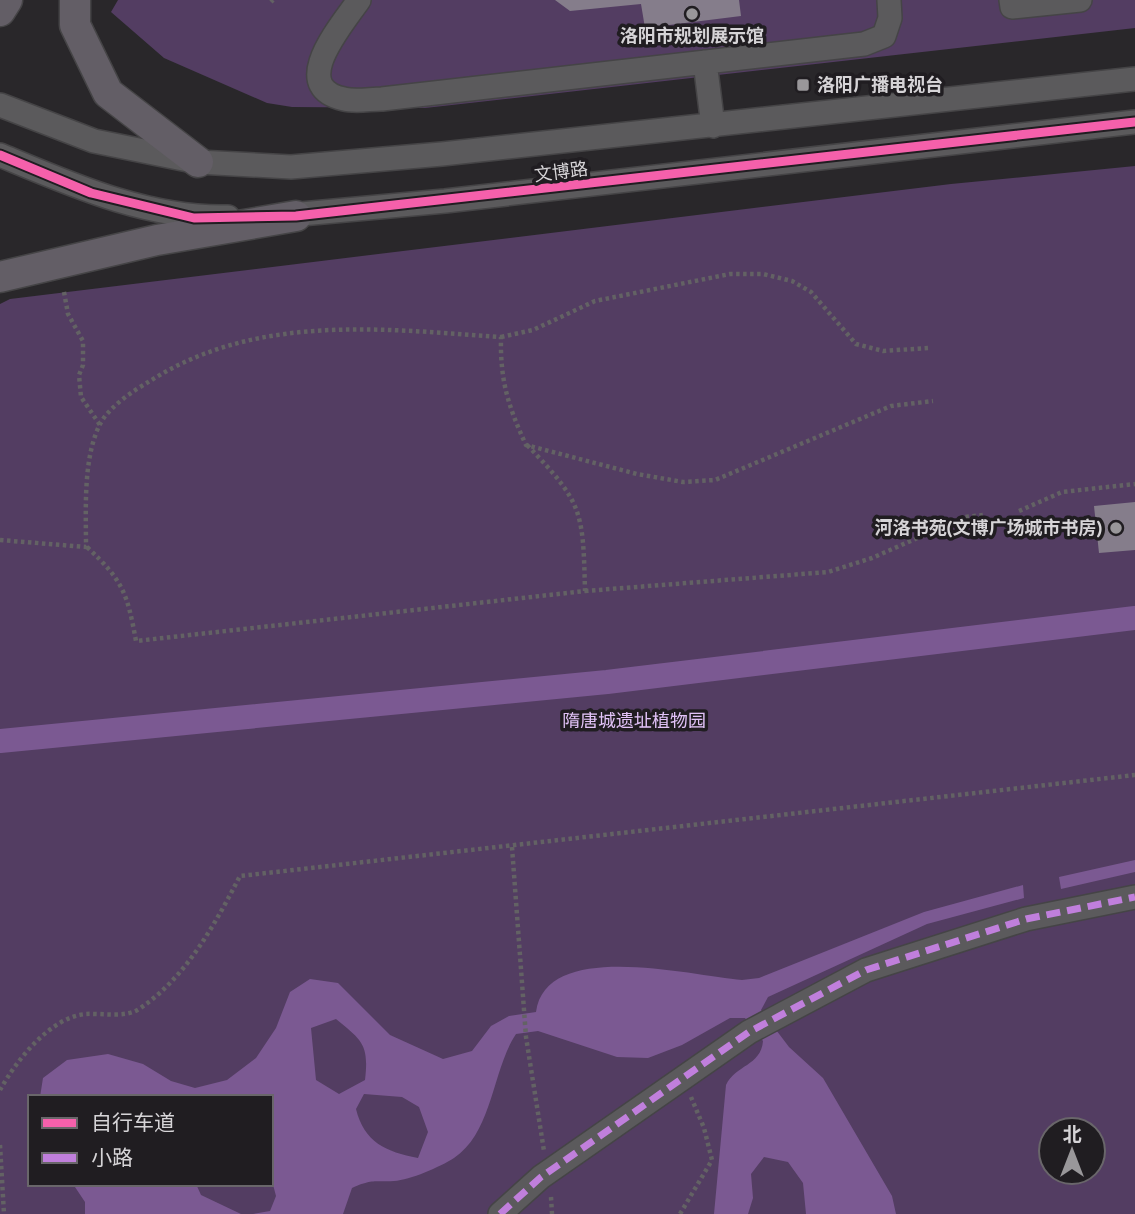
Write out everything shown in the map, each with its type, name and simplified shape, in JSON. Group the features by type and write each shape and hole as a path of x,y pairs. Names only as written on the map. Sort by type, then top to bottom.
{"main road":[{"path":"0,11 7,0"},
{"path":"75,0 75,25 108,93 198,162"},
{"path":"0,277 158,240 296,216"}],"street":[{"path":"360,2 326,50 318,68 318,81 326,92 344,100 382,99 864,44 884,36 890,18 889,0"},
{"path":"1011,0 1012,7 1080,0"},
{"path":"705,62 713,126"},
{"name":"文博路","path":"0,105 94,141 198,162 290,167 713,126 1135,79"},
{"name":"文博路","path":"0,155 91,193 194,218 296,216 1135,122"},
{"path":"500,1214 548,1172 681,1077 772,1018 866,970 1026,919 1135,897"}],"path":[{"path":"86,547 89,467 100,425 128,395 180,362 243,340 300,331 363,328 501,337 533,330 595,301 730,274 763,274 792,281 811,292 837,326 856,344 883,351 928,348"},
{"path":"64,292 68,314 83,341 83,365 79,375 81,397 100,425"},
{"path":"501,337 501,364 508,405 526,445 569,491 577,508 584,535 585,591"},
{"path":"526,445 637,474 683,482 715,480 880,410 933,401"},
{"path":"1019,511 1062,492 1135,484"},
{"path":"0,540 86,547 115,573 129,602 136,641 585,591 828,572 872,558 965,517 983,515"},
{"path":"0,1090 18,1059 49,1031 83,1014 137,1011 166,986 209,935 240,876 1135,775"},
{"path":"512,847 526,1037 548,1172 552,1214"},
{"path":"680,1214 712,1160 705,1128 681,1077"},
{"path":"0,1144 5,1214"}],"green space":[{"path":"118,0 1135,0 1135,28 425,108 292,107 267,103 164,58 111,12"},
{"name":"隋唐城遗址植物园","path":"1135,166 1135,1214 0,1214 0,304 10,299 951,184"}],"shaded area":[{"path":"1135,860 1135,872 1061,889 1059,877"},
{"path":"1023,885 1024,898 927,924 768,997 761,1010 789,1047 823,1078 892,1196 896,1214 806,1214 803,1183 788,1162 764,1157 751,1174 753,1198 748,1214 714,1214 726,1085 735,1073 758,1056 763,1041 745,1018 730,1018 682,1045 648,1058 617,1057 538,1031 516,1034 484,1117 467,1147 448,1162 416,1176 394,1181 369,1182 352,1188 343,1214 253,1214 270,1211 276,1196 273,1185 273,1095 40,1095 43,1078 67,1060 108,1054 143,1064 171,1081 195,1088 227,1080 256,1058 276,1028 290,992 310,979 338,983 390,1035 443,1059 472,1051 491,1026 509,1016 536,1012 546,989 565,975 592,968 657,969 742,980 759,978 924,912","holes":["336,1019 352,1033 365,1051 365,1080 339,1094 316,1080 311,1028","364,1094 402,1097 419,1107 428,1132 418,1158 378,1144 365,1130 356,1109"]},
{"path":"74,1186 197,1186 201,1195 241,1214 85,1214 85,1202"}],"building":[{"name":"洛阳市规划展示馆","path":"555,0 739,0 741,16 645,28 641,4 570,11"},
{"name":"河洛书苑(文博广场城市书房)","path":"1135,502 1135,550 1099,553 1094,506"}],"waterway":[{"path":"0,741 607,682 1135,618"}],"marked path":[{"path":"500,1214 541,1177 749,1032 866,970 1026,919 1135,897"}],"cycle path":[{"path":"0,155 91,193 194,218 296,216 1135,122"}],"place":[{"name":"洛阳市规划展示馆","path":"692,14"},
{"name":"洛阳广播电视台","path":"803,85"},
{"name":"河洛书苑(文博广场城市书房)","path":"1116,528"}]}
